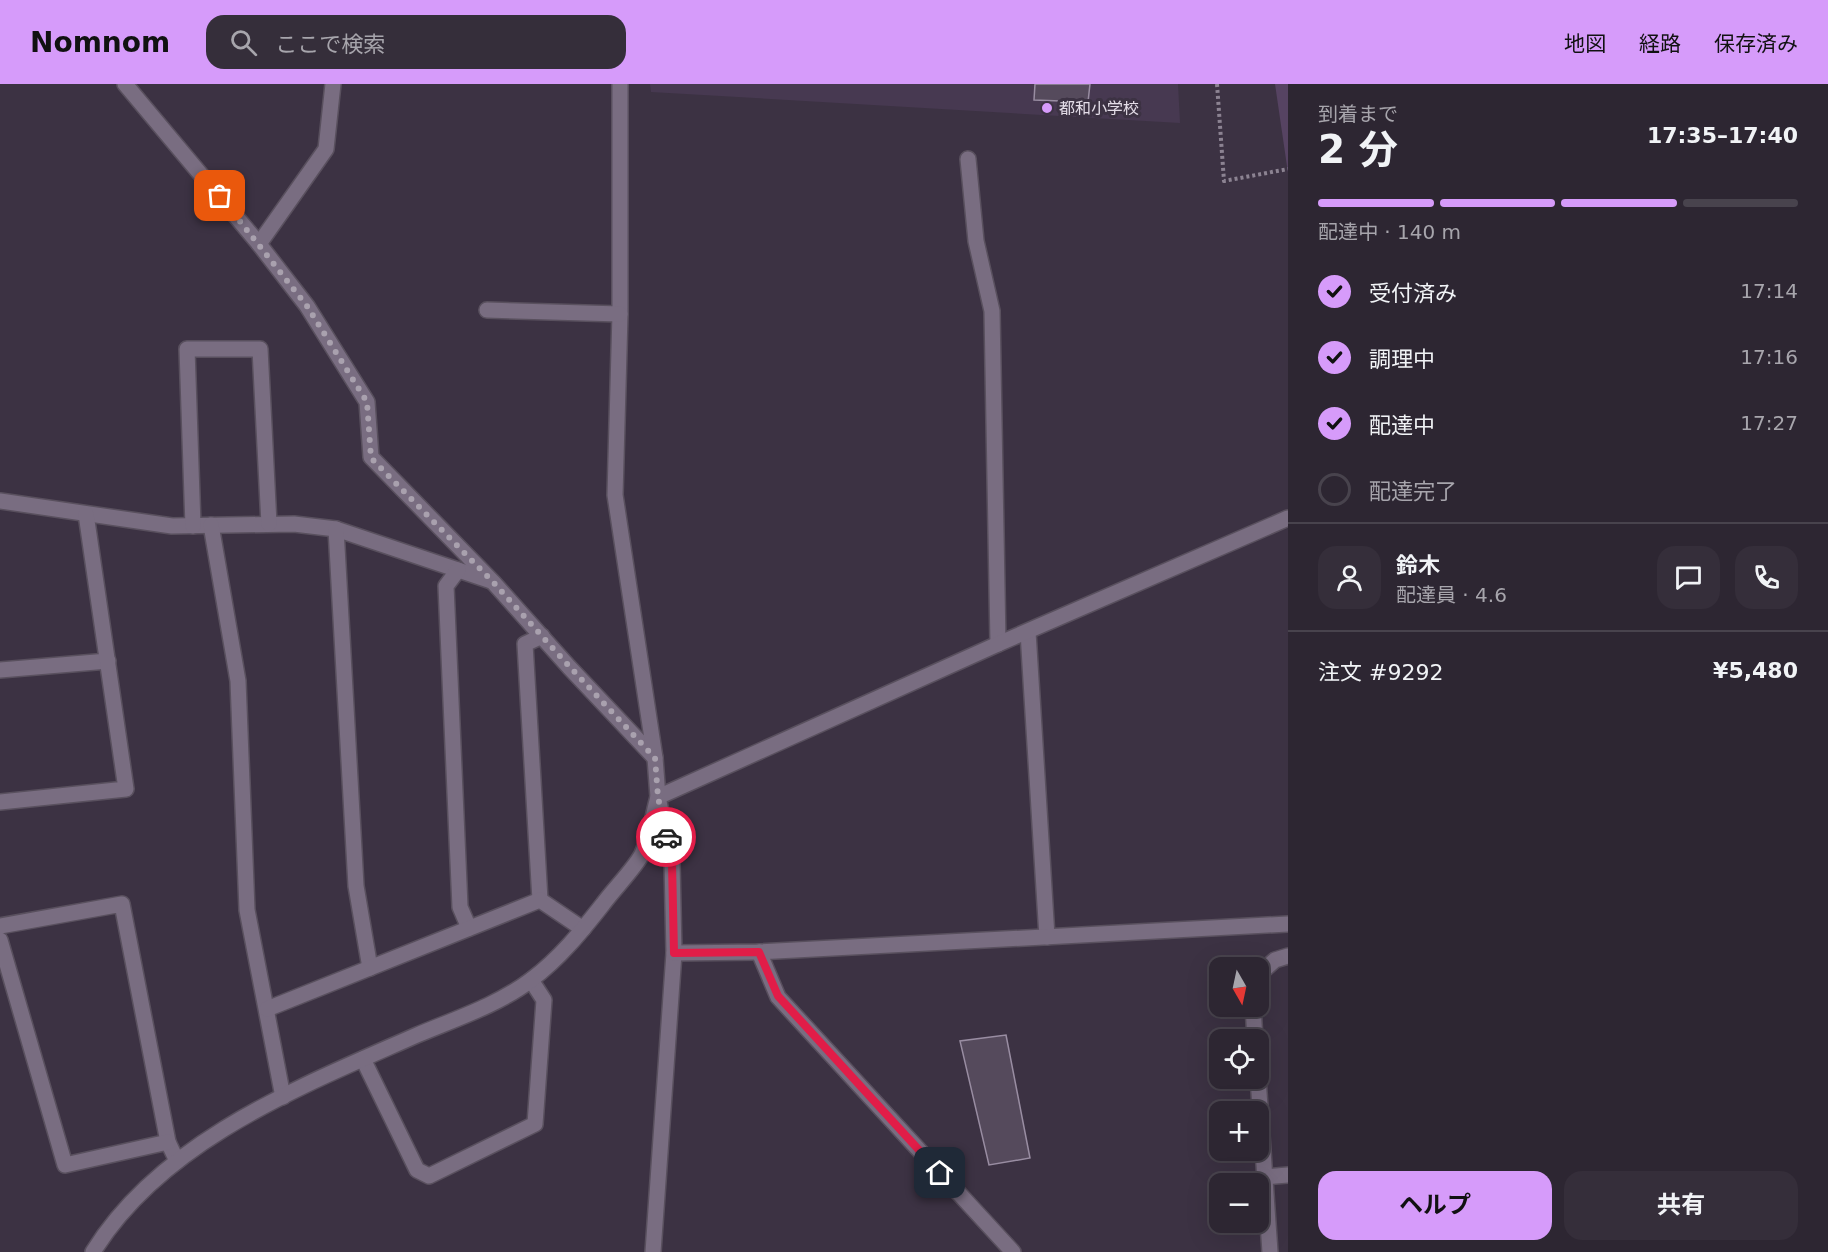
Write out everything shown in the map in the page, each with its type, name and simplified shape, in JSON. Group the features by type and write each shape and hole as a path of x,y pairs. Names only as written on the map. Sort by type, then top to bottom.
{"street":[{"path":"125,84 259,244 307,306 367,402 371,458 493,582 655,758"},
{"path":"259,244 326,149 333,84"},
{"path":"620,84 620,314 615,495 655,758 658,797 672,863 674,953 653,1252"},
{"path":"968,159 976,241 992,311 998,644"},
{"path":"487,309 620,314"},
{"path":"194,526 187,349 260,349 269,524"},
{"path":"0,501 172,526 294,524 336,529 493,582"},
{"path":"0,802 126,789 86,514"},
{"path":"93,1252 104,1234 146,1187 192,1148 283,1097 502,998 531,980 568,947 641,855 658,797 998,644 1288,518"},
{"path":"211,525 238,681 247,910 283,1097"},
{"path":"336,529 356,886 370,968"},
{"path":"458,570 446,586 460,907 469,928"},
{"path":"1028,632 1047,937"},
{"path":"540,900 525,644 542,636"},
{"path":"0,670 108,662"},
{"path":"267,1009 540,900"},
{"path":"540,900 583,928"},
{"path":"0,926 122,904 168,1142 177,1161"},
{"path":"674,953 759,952 1288,924"},
{"path":"0,940 65,1165 168,1142"},
{"path":"759,952 778,996 1013,1252"},
{"path":"1269,965 1275,960 1288,957"},
{"path":"363,1059 417,1170 429,1176 535,1124 544,1000 531,980"},
{"path":"1259,1089 1265,1173"},
{"path":"1269,1177 1288,1175"},
{"path":"1269,1233 1270,1252"}],"path":[{"path":"1217,84 1224,181 1288,169"}],"shaded area":[{"name":"都和小学校","path":"650,84 1178,84 1180,123 651,92"},
{"path":"1275,84 1288,84 1288,173"}],"building":[{"path":"1035,84 1090,84 1088,102 1034,100"},
{"path":"1006,1035 1030,1158 989,1165 960,1041"}],"way so far":[{"path":"220,196 307,306 367,402 371,458 493,582 655,758 658,797 666,837"}],"place":[{"name":"都和小学校","path":"1047,108"}],"route":[{"path":"666,837 672,863 674,953 759,952 778,996 940,1173"}]}
